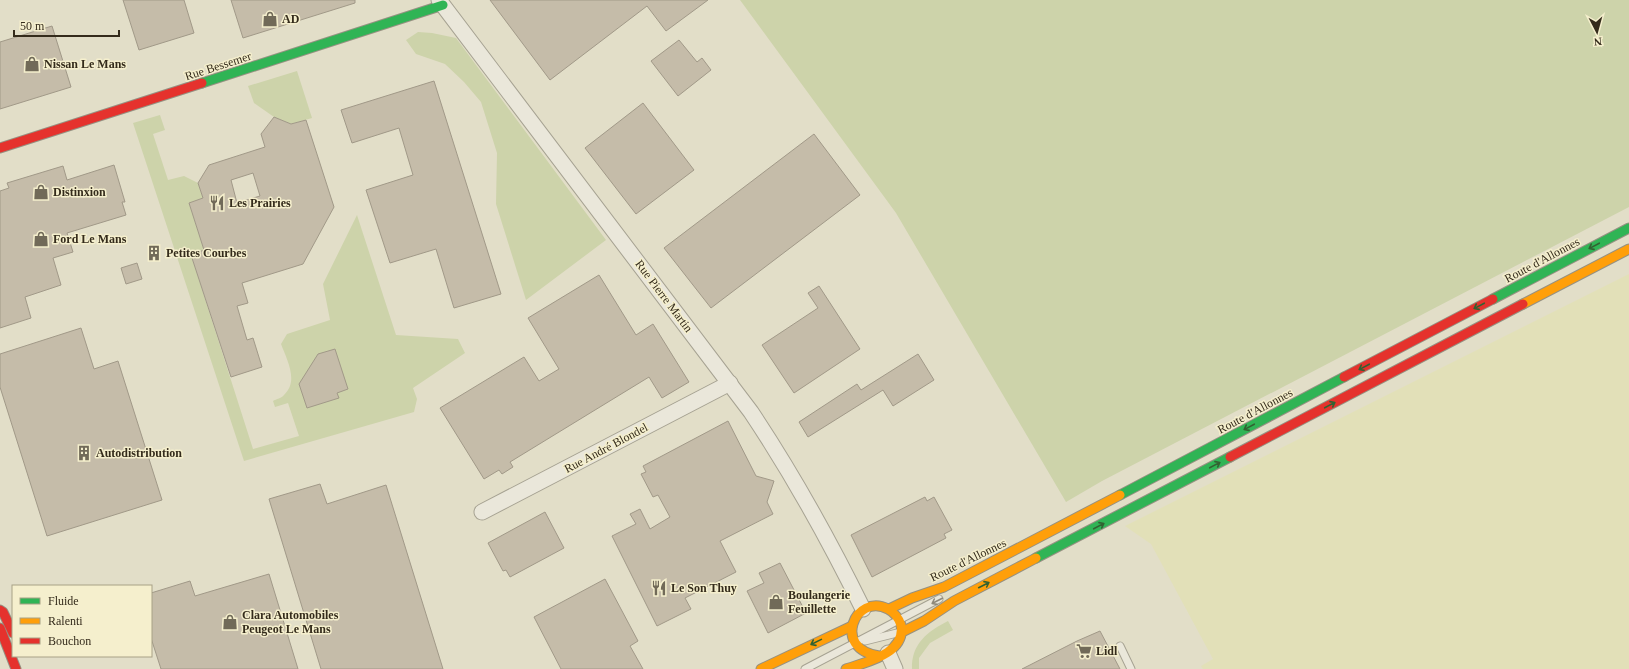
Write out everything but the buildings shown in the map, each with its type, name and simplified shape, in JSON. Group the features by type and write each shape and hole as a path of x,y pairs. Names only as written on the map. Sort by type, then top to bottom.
{"main road":[{"name":"Rue Bessemer","path":"0,148 431,10 444,2"},
{"name":"Route d'Allonnes","path":"890,609 912,598 944,588 1629,228"},
{"path":"902,632 924,621 954,600 1629,249"},
{"path":"846,669 883,654 897,645 902,632 900,620 890,609 876,605 863,609 854,619 852,634 855,643 865,653 883,654"},
{"path":"0,610 12,631"},
{"path":"761,669 852,626"},
{"path":"0,628 16,669"}],"street":[{"name":"Rue Pierre Martin","path":"444,2 751,412 775,448 863,609"},
{"name":"Rue André Blondel","path":"482,512 730,383"},
{"path":"883,654 895,669"}],"lane":[{"path":"995,571 1241,442"},
{"path":"804,669 946,596"},
{"path":"855,643 902,632"},
{"path":"1120,646 1131,669"}],"shaded area":[{"path":"1629,274 1629,669 1203,669 1201,666 1213,659 1151,544 1125,526"}],"green space":[{"path":"740,0 1629,0 1629,207 1102,481 1066,502 896,213"},
{"path":"418,32 456,38 606,240 526,300 496,204 497,153 481,102 464,82 445,64 416,54 406,40"},
{"path":"297,71 312,118 291,124 274,117 254,103 248,86"},
{"path":"160,115 165,130 153,134 168,180 184,176 198,183 203,198 189,203 203,247 212,248 191,255 253,449 299,436 288,403 275,407 273,401 283,396 291,383 289,363 281,344 287,334 330,320 323,284 357,215 396,335 458,339 465,353 413,388 417,399 414,412 244,461 133,123"},
{"path":"948,621 953,630 930,643 919,658 919,669 912,669 914,652 922,639 934,629"}],"traffic: fast":[{"path":"202,83 443,5"},
{"path":"1493,299 1629,228"},
{"path":"1120,495 1344,377"},
{"path":"1036,558 1230,457"}],"traffic: slow":[{"path":"1523,304 1629,249"},
{"path":"889,609 912,598 944,587 1120,495"},
{"path":"902,632 924,621 954,601 1036,558"},
{"path":"846,669 874,660 883,655 891,650 901,635 901,625 894,614 888,609 876,606 866,608 858,615 853,624 852,634 856,643 864,651 879,656"},
{"path":"761,669 852,626"}],"traffic: jam":[{"path":"0,148 202,83"},
{"path":"1344,377 1493,299"},
{"path":"1230,457 1523,304"},
{"path":"0,610 3,612 12,631"},
{"path":"0,628 16,669"}],"place":[{"name":"AD","path":"270,19"},
{"name":"Nissan Le Mans","path":"32,64"},
{"name":"Distinxion","path":"41,192"},
{"name":"Les Prairies","path":"217,203"},
{"name":"Ford Le Mans","path":"41,239"},
{"name":"Petites Courbes","path":"154,253"},
{"name":"Autodistribution","path":"84,453"},
{"name":"Le Son Thuy","path":"659,588"},
{"name":"Boulangerie Feuillette","path":"776,602"},
{"name":"Clara Automobiles Peugeot Le Mans","path":"230,622"},
{"name":"Lidl","path":"1084,651"}]}
